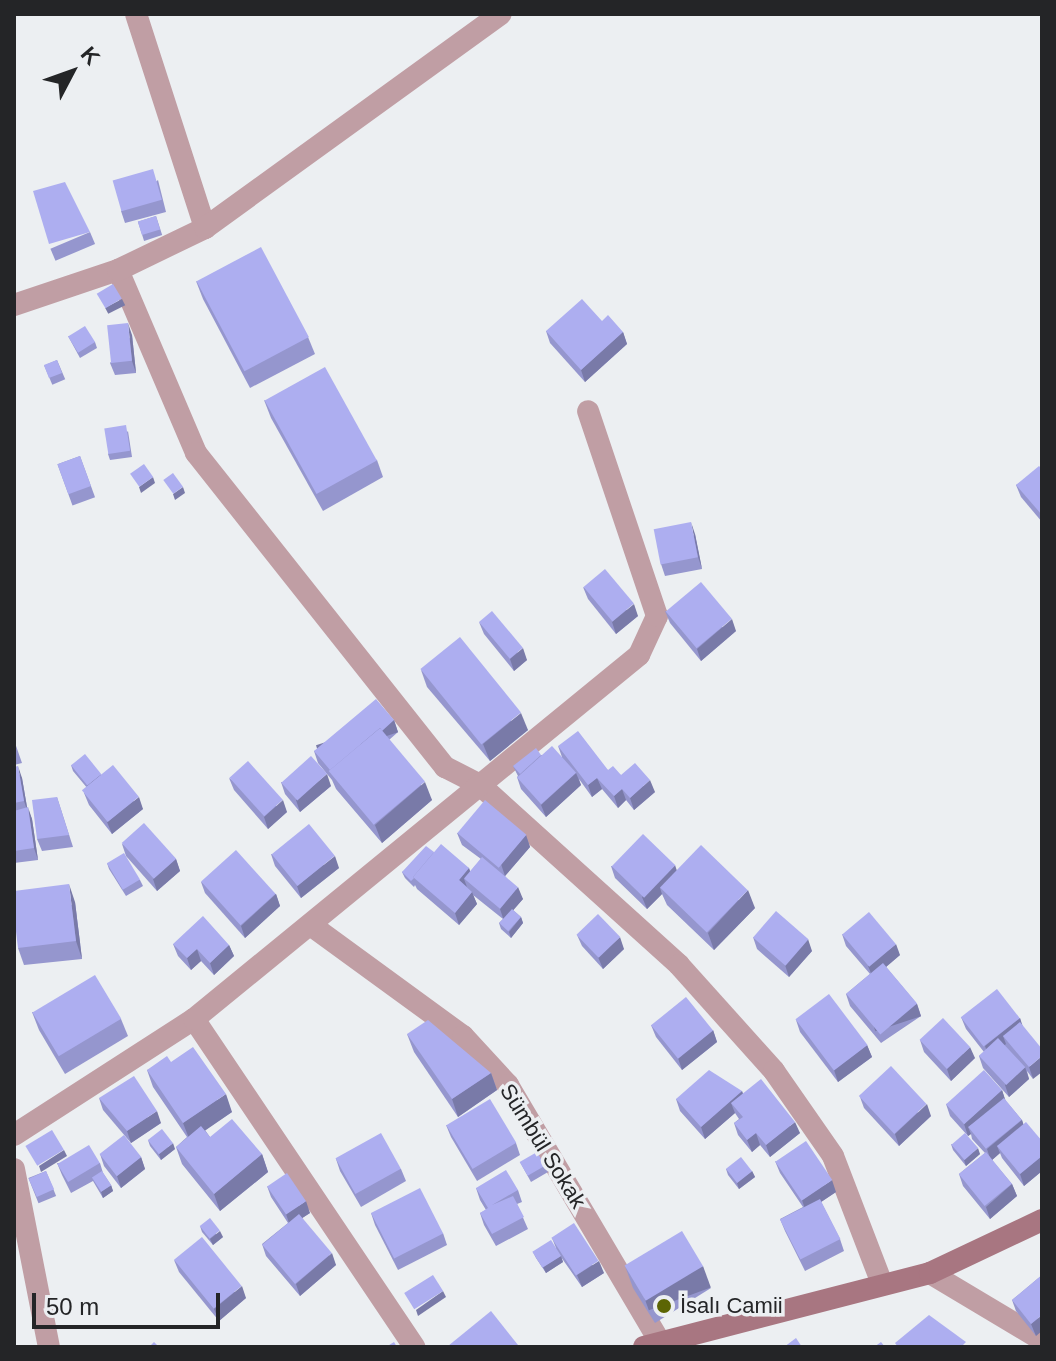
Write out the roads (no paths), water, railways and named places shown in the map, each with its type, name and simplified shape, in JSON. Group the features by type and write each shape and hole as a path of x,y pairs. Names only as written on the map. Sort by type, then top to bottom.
{"main road":[{"path":"652,1344 881,1281 930,1273 1042,1220"}],"street":[{"path":"136,14 205,228"},
{"path":"14,305 118,270 205,228 501,14"},
{"path":"118,270 196,453 445,767 480,785 679,965 774,1071 833,1156 881,1281"},
{"path":"14,1135 194,1019 312,926 639,655 657,616 588,411"},
{"name":"Sümbül Sokak","path":"312,926 463,1036 508,1085 652,1344"},
{"path":"194,1019 414,1347"},
{"path":"14,1169 49,1347"},
{"path":"930,1273 1042,1340"}],"place":[{"name":"İsalı Camii","path":"664,1306"}]}
